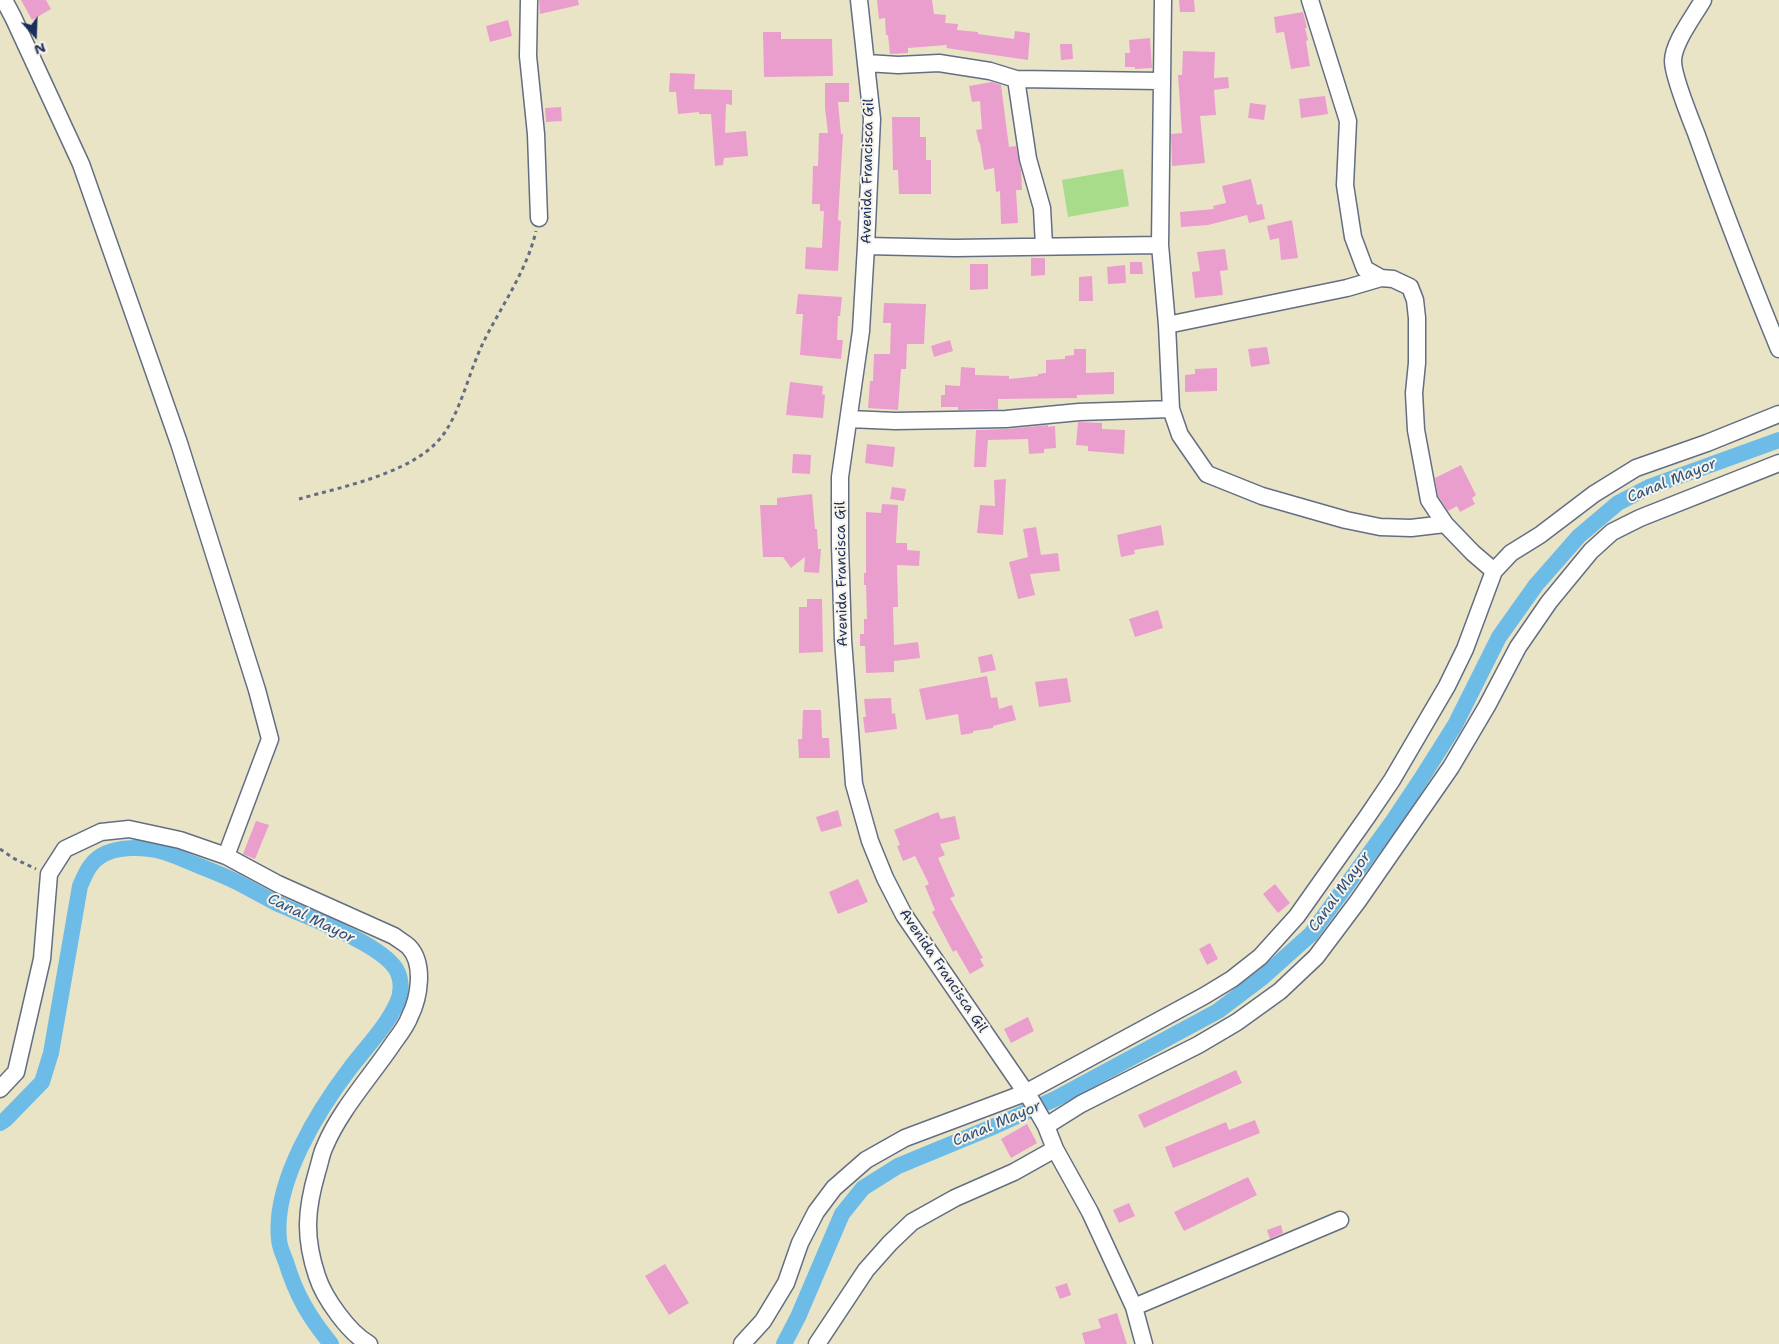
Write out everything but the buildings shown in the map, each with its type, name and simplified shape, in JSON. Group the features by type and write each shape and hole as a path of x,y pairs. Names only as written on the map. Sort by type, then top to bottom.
{"street":[{"path":"4,0 81,164 179,443 270,738 226,856"},
{"path":"529,0 528,56 536,134 539,218"},
{"name":"Avenida Francisca Gil","path":"859,0 872,118 861,331 840,477 843,640 854,784 870,841 885,878 904,915 1043,1122 1090,1212 1134,1307 1144,1344"},
{"path":"1163,0 1160,245 1167,325 1171,409 1180,436 1207,474 1262,496 1346,520 1380,527 1411,528 1446,524"},
{"path":"1310,0 1348,121 1345,185 1353,237 1366,269 1381,278"},
{"path":"1703,0 1676,46 1673,61 1708,168 1746,269 1779,349"},
{"path":"867,63 898,65 939,63 990,71 1016,79 1162,81"},
{"path":"1016,79 1028,159 1042,208 1044,246"},
{"path":"866,246 956,248 1160,245"},
{"path":"1167,325 1347,288 1381,278 1393,278 1410,287 1415,300 1417,318 1417,363 1414,393 1416,430 1429,500 1446,524 1473,553 1494,571"},
{"path":"848,419 895,421 1006,419 1079,412 1171,409"},
{"path":"742,1344 763,1321 786,1283 800,1243 816,1212 834,1188 866,1160 905,1138 1028,1097 1204,996 1260,957 1297,916 1392,780 1447,686 1465,649 1494,571 1511,553 1540,535 1594,494 1636,468 1707,443 1779,414"},
{"path":"1043,1122 1198,1045 1237,1022 1280,991 1316,957 1358,901 1451,767 1487,706 1518,647 1549,602 1591,552 1612,532 1640,518 1779,463"},
{"path":"0,1089 16,1072 42,958 48,874 65,849 101,832 129,830 180,840 226,856 278,884 394,936 410,948 416,960 419,973 419,991 410,1017 384,1058 355,1096 325,1146 310,1196 307,1226 310,1255 320,1285 332,1307 362,1340 369,1344"},
{"path":"817,1344 866,1270 912,1222 955,1198 1014,1172 1056,1149"},
{"path":"1134,1307 1340,1220"}],"path":[{"path":"299,499 381,476 429,450 447,430 478,352 531,251 539,218"},
{"path":"0,849 13,858 48,874"}],"green space":[{"path":"1123,169 1129,206 1068,217 1062,180"}],"waterway":[{"name":"Canal Mayor","path":"784,1344 798,1317 842,1214 863,1188 898,1166 1055,1099 1218,1011 1263,977 1311,934 1421,779 1455,725 1499,637 1536,585 1579,536 1618,503 1649,487 1779,440"},
{"name":"Canal Mayor","path":"0,1123 42,1082 51,1053 80,886 91,865 108,852 119,849 143,848 175,856 229,878 276,903 341,931 375,950 387,959 398,973 401,986 399,999 393,1012 338,1084 312,1126 290,1171 279,1217 280,1244 294,1285 310,1315 331,1344"}]}
